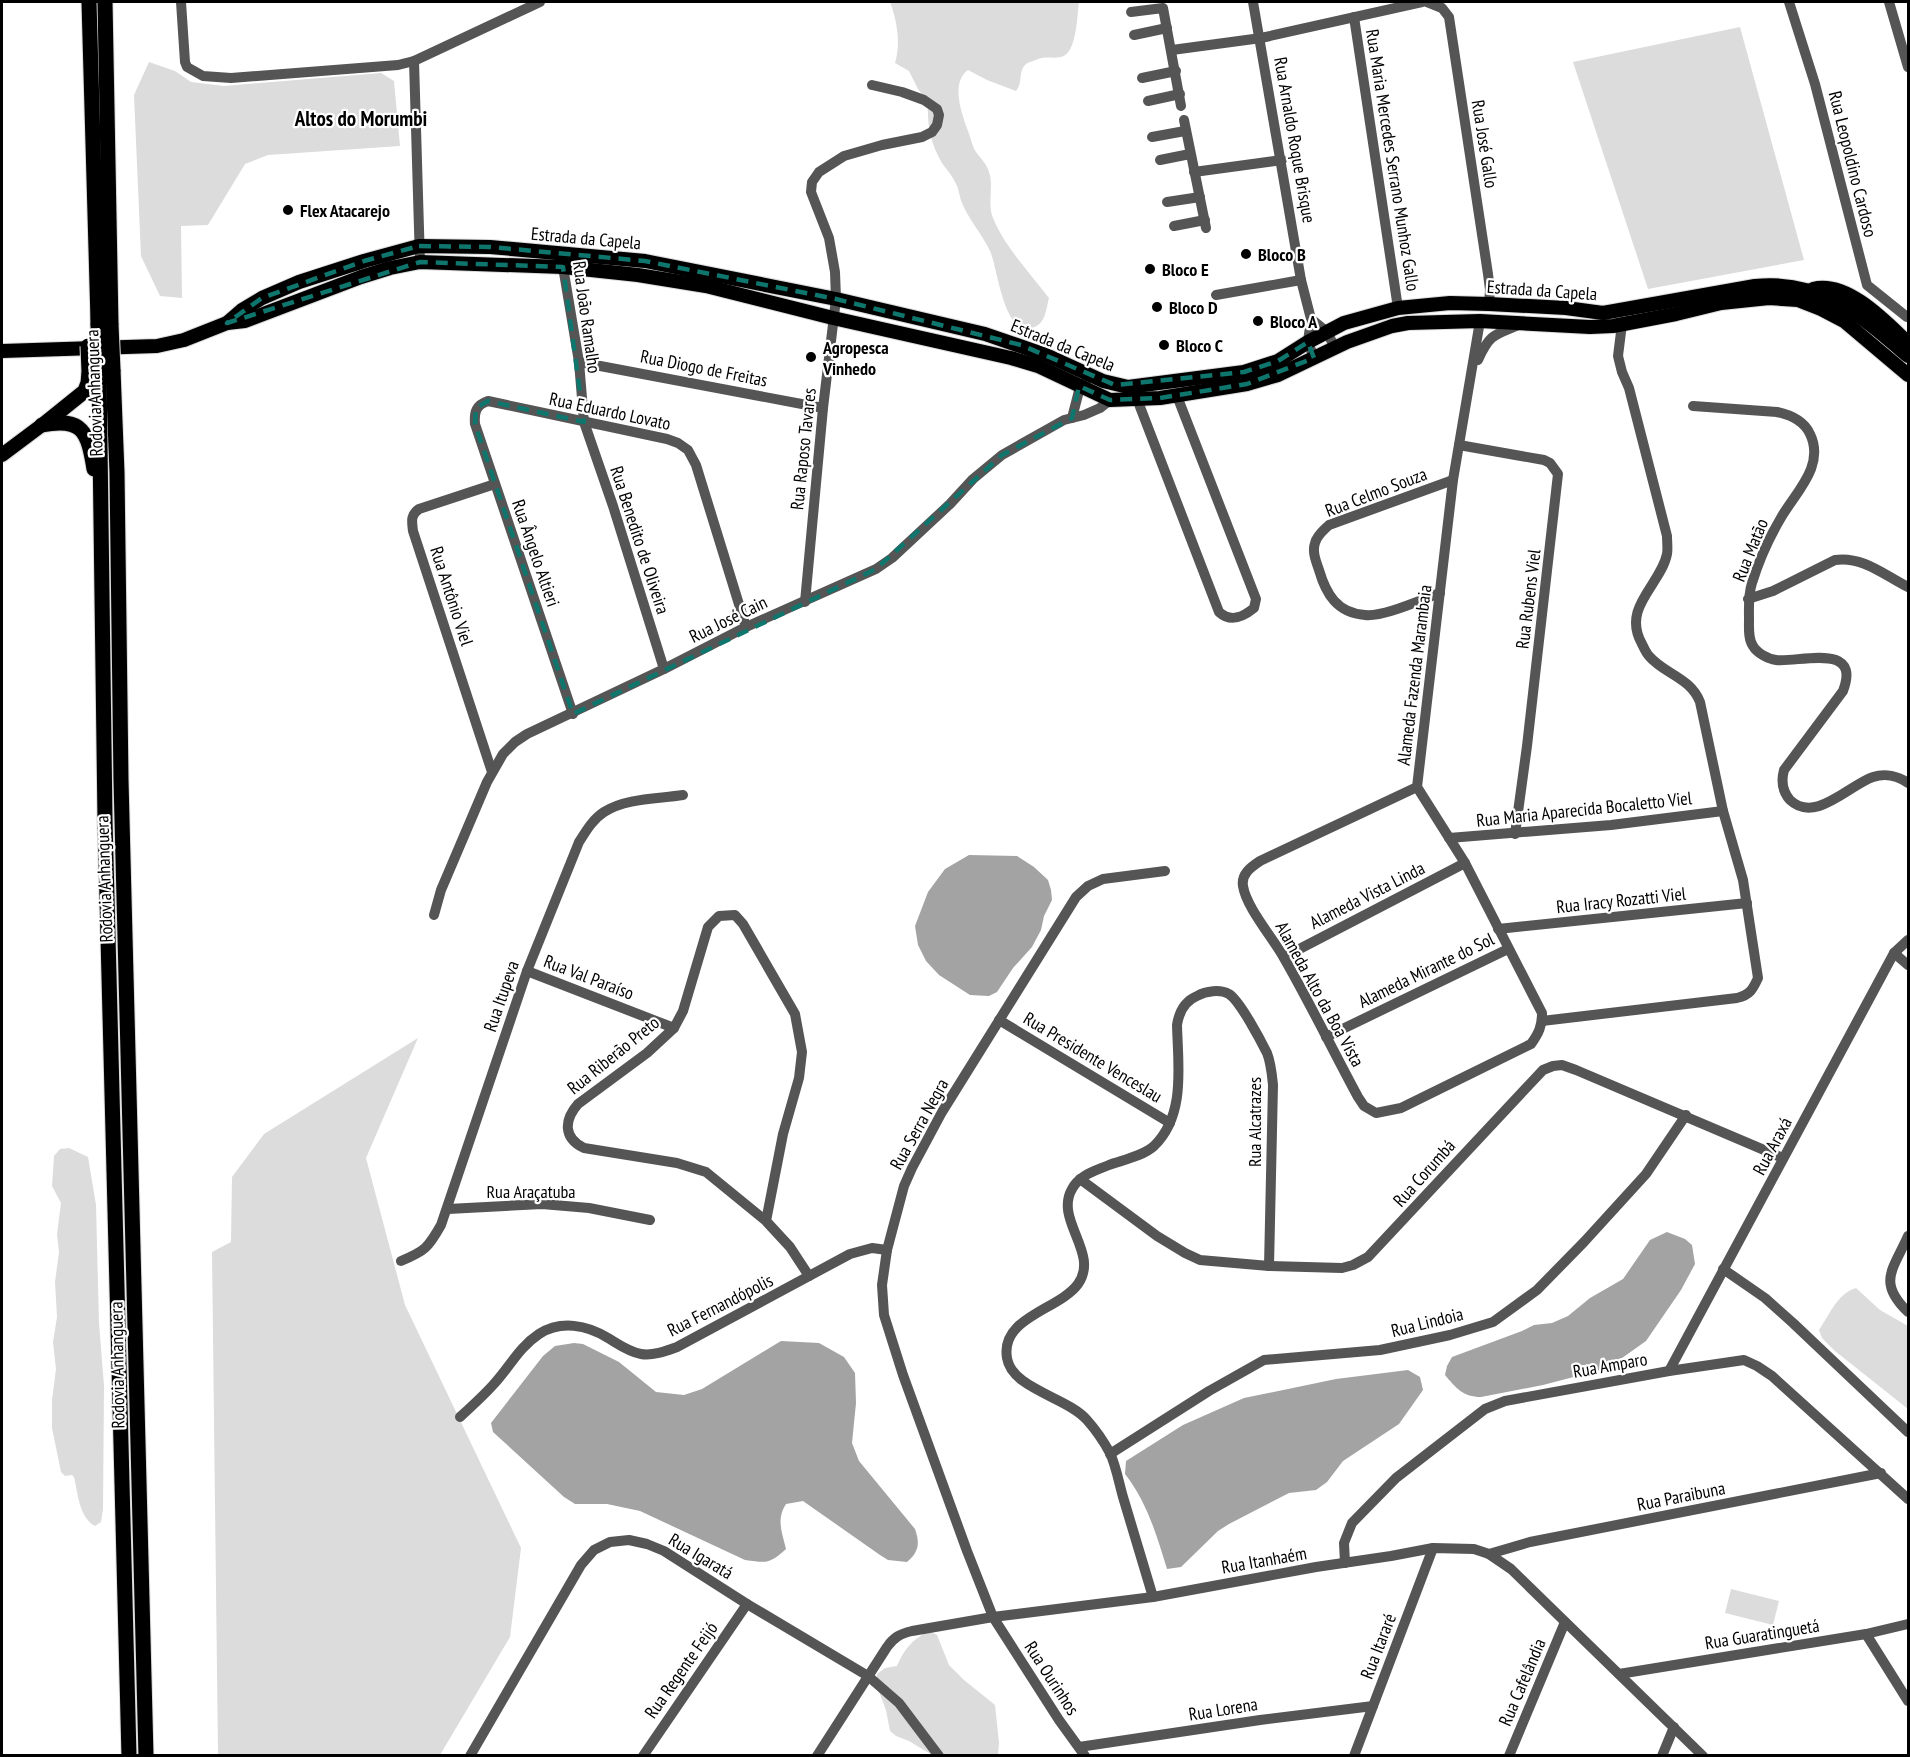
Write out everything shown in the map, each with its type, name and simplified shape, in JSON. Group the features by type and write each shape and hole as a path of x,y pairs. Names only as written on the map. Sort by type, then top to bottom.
{"highway":[{"name":"Rodovia Anhanguera","path":"89,2 89,82 96,206 100,371 105,820 129,1755"},
{"name":"Rodovia Anhanguera","path":"99,326 105,2"},
{"path":"42,425 84,391 88,383 100,371 99,326"},
{"name":"Rodovia Anhanguera","path":"100,371 117,473 121,769 146,1755"},
{"path":"42,425 69,423 82,430 89,447 102,518"}],"main road":[{"name":"Estrada da Capela","path":"227,324 242,310 262,298 298,282 419,246 490,247 706,286 833,318 1011,358 1038,366 1110,400 1176,396 1247,384 1278,375 1335,348 1392,326 1408,323 1480,321 1590,327 1622,324 1721,303 1769,298 1798,300 1844,321 1908,372"},
{"name":"Estrada da Capela","path":"2,351 157,346 184,340 227,324 245,321 361,277 420,262 562,260 645,261 836,299 985,334 1046,355 1093,377 1128,387 1244,372 1278,361 1344,323 1398,308 1450,303 1566,308 1603,313 1765,285 1786,285 1828,297 1874,327 1908,356"},
{"path":"1809,290 1822,287 1835,288 1875,312 1906,341"},
{"path":"2,455 42,425"}],"street":[{"path":"181,2 187,67 209,77 231,78 398,65 414,61 540,2"},
{"name":"Rua Arnaldo Roque Brisque","path":"1253,2 1301,280 1311,319 1308,342 1314,358"},
{"path":"1172,50 1261,38 1422,2"},
{"name":"Rua José Gallo","path":"1427,2 1442,8 1449,17 1491,290 1489,304"},
{"name":"Rua Leopoldino Cardoso","path":"1789,2 1815,84 1867,285"},
{"path":"1889,2 1908,67"},
{"path":"1131,12 1163,8 1172,50 1181,100 1148,101"},
{"name":"Rua Maria Mercedes Serrano Munhoz Gallo","path":"1354,17 1398,308"},
{"path":"1134,35 1167,28"},
{"path":"414,61 420,262"},
{"path":"1142,78 1176,71"},
{"name":"Rua Raposo Tavares","path":"805,602 823,408 836,299 835,272 829,238 811,192 812,182 819,172 844,156 922,137 932,132 937,125 939,115 937,109 924,100 872,85"},
{"path":"1152,137 1184,126 1205,224 1174,226"},
{"path":"1160,160 1190,154"},
{"path":"1194,172 1282,160"},
{"path":"1167,202 1200,197"},
{"name":"Rua João Ramalho","path":"562,260 579,362 584,422"},
{"path":"1216,296 1301,280"},
{"path":"1843,293 1867,285 1908,316 1906,341"},
{"path":"1311,319 1327,332 1335,348"},
{"name":"Alameda Fazenda Marambaia","path":"1480,321 1453,480 1417,787 1465,863 1542,1017"},
{"name":"Alameda Fazenda Marambaia","path":"1470,383 1485,343 1490,338 1523,323"},
{"path":"1542,1017 1746,996 1754,989 1758,978 1743,880 1723,811 1700,702 1696,692 1649,657 1636,634 1636,618 1640,604 1668,553 1667,536 1632,399 1618,356 1622,324"},
{"name":"Rua Diogo de Freitas","path":"579,362 823,408"},
{"path":"1072,418 1080,387 1093,377"},
{"path":"1137,399 1219,612 1225,618 1233,618 1254,608 1256,599 1176,396"},
{"name":"Rua José Cain","path":"434,915 441,890 492,772 503,754 515,742 527,734 573,714 746,627 876,569 892,558 950,504 973,479 1002,455 1064,420 1087,414 1110,400"},
{"name":"Rua Eduardo Lovato","path":"481,404 488,401 667,439 688,450 696,465 713,516 746,627"},
{"path":"1076,403 1084,408 1087,414"},
{"name":"Rua Ângelo Altieri","path":"481,404 474,414 475,424 573,714"},
{"name":"Rua Matão","path":"1693,406 1777,412 1789,415 1800,422 1814,442 1813,467 1782,516 1761,558 1752,583 1748,599 1749,631 1753,646 1763,656 1776,660 1824,657 1832,659 1843,665 1847,674 1847,682 1843,691 1784,770 1783,787 1791,801 1799,806 1816,807 1874,777 1887,775 1900,778 1908,783"},
{"name":"Rua Benedito de Oliveira","path":"584,422 664,669"},
{"name":"Rua Rubens Viel","path":"1459,444 1544,460 1550,463 1558,474 1515,834"},
{"name":"Rua Celmo Souza","path":"1440,593 1375,616 1362,615 1344,609 1328,595 1314,555 1315,542 1329,525 1453,480"},
{"name":"Rua Antônio Viel","path":"492,772 411,520 419,509 495,484"},
{"path":"1748,599 1773,591 1835,561 1846,559 1865,563 1908,587"},
{"name":"Alameda Alto da Boa Vista","path":"1417,787 1260,861 1246,873 1242,880 1248,901 1284,957 1358,1097 1364,1106 1376,1113 1401,1108 1531,1044 1540,1031 1542,1017"},
{"name":"Rua Itupeva","path":"401,1261 422,1252 430,1243 448,1209 527,970 579,842 590,825 603,813 624,803 683,795"},
{"name":"Rua Maria Aparecida Bocaletto Viel","path":"1449,838 1611,825 1723,811"},
{"name":"Alameda Vista Linda","path":"1284,957 1465,863"},
{"name":"Rua Serra Negra","path":"993,1617 890,1334 885,1315 882,1285 887,1250 904,1186 912,1168 942,1112 1076,897 1088,886 1103,879 1165,871"},
{"name":"Rua Iracy Rozatti Viel","path":"1498,929 1747,903"},
{"name":"Rua Riberão Preto","path":"766,1221 783,1134 799,1078 802,1052 795,1014 752,938 735,915 719,916 708,927 683,1011 674,1028 647,1053 572,1111 568,1118 567,1128 576,1144 584,1148 677,1163 706,1172 766,1221 790,1247 809,1276"},
{"name":"Rua Araxá","path":"1669,1371 1894,953 1908,940"},
{"name":"Alameda Mirante do Sol","path":"1326,1037 1508,949"},
{"path":"1894,953 1908,964"},
{"name":"Rua Val Paraíso","path":"527,970 674,1028"},
{"name":"Rua Alcatrazes","path":"1080,1179 1100,1168 1142,1153 1154,1146 1170,1123 1179,1093 1177,1025 1179,1015 1195,997 1207,992 1219,991 1230,994 1240,1006 1263,1046 1272,1072 1269,1266"},
{"name":"Rua Presidente Venceslau","path":"999,1020 1170,1123"},
{"name":"Rua Corumbá","path":"1080,1179 1157,1236 1200,1260 1269,1266 1341,1268 1368,1257 1507,1107 1547,1068 1562,1065 1784,1158"},
{"name":"Rua Lindoia","path":"1110,1454 1209,1391 1264,1360 1380,1350 1450,1335 1493,1322 1537,1290 1584,1242 1646,1174 1686,1115"},
{"path":"1080,1179 1072,1188 1067,1210 1084,1259 1079,1282 1071,1291 1016,1328 1009,1338 1006,1349 1007,1361 1020,1380 1071,1406 1086,1419 1110,1454 1153,1597"},
{"name":"Rua Araçatuba","path":"448,1209 542,1204 589,1208 650,1220"},
{"path":"1908,1236 1893,1269 1889,1284 1895,1298 1908,1312"},
{"name":"Rua Fernandópolis","path":"460,1417 494,1384 523,1346 556,1326 592,1329 622,1347 641,1354 661,1352 677,1347 849,1254 872,1248 887,1250"},
{"path":"1723,1269 1765,1298 1908,1432"},
{"name":"Rua Amparo","path":"1345,1563 1344,1543 1352,1523 1396,1478 1485,1409 1505,1401 1669,1371 1744,1360 1772,1376 1908,1498"},
{"name":"Rua Paraibuna","path":"1489,1554 1530,1542 1881,1473"},
{"name":"Rua Igaratá","path":"470,1755 581,1565 594,1550 610,1542 629,1540 664,1551 747,1604 868,1676 899,1703 939,1755"},
{"name":"Rua Itanhaém","path":"817,1755 894,1638 900,1634 993,1617 1153,1597 1432,1548 1474,1549 1489,1554 1511,1569 1703,1755"},
{"name":"Rua Itararé","path":"1354,1755 1432,1548"},
{"name":"Rua Regente Feijó","path":"643,1755 747,1604"},
{"name":"Rua Ourinhos","path":"993,1617 1059,1720 1082,1751"},
{"name":"Rua Cafelândia","path":"1509,1755 1565,1622"},
{"name":"Rua Guaratinguetá","path":"1620,1674 1866,1634 1908,1624"},
{"path":"1866,1634 1908,1701"},
{"name":"Rua Lorena","path":"1082,1751 1260,1720 1373,1706"},
{"path":"1662,1755 1674,1727"}],"highlighted area":[{"path":"419,246 490,247 645,261 836,299 1021,345 1115,385 1244,372 1278,361 1308,342 1314,358 1247,384 1160,398 1110,400 1079,386 1072,418 1002,455 876,569 573,714 475,424 476,408 488,401 584,422 563,267 420,262 227,323 262,298 364,261"}],"shaded area":[{"path":"890,2 1079,2 1077,24 1070,49 1061,57 1041,58 1026,64 1016,91 968,70 960,83 959,99 973,145 989,172 993,218 1011,249 1049,298 1045,316 1037,326 1022,328 1014,322 1008,312 990,251 965,209 956,184 942,163 932,141 928,102 909,71 895,63 898,48 897,32"},
{"path":"1740,27 1804,260 1648,289 1573,62"},
{"path":"149,62 175,71 191,82 224,86 381,73 394,81 400,146 268,155 245,164 208,225 181,226 182,298 160,296 141,256 134,95"},
{"path":"969,855 1017,856 1048,880 1051,890 1052,900 1032,947 1013,968 997,992 989,996 970,995 939,975 926,961 918,945 915,926 928,892 945,869"},
{"path":"418,1038 366,1158 405,1305 521,1548 510,1637 440,1755 218,1755 212,1252 231,1242 232,1177 264,1134"},
{"path":"69,1148 88,1157 96,1205 99,1323 104,1386 103,1509 101,1522 95,1526 82,1511 74,1477 65,1476 61,1472 52,1428 52,1400 56,1369 53,1342 57,1317 55,1282 61,1203 52,1186 54,1156 60,1149"},
{"path":"1667,1232 1685,1239 1692,1245 1695,1264 1681,1290 1646,1341 1608,1368 1543,1385 1481,1397 1475,1397 1456,1388 1445,1375 1452,1357 1534,1325 1552,1323 1568,1316 1590,1298 1623,1279 1650,1240"},
{"path":"1856,1288 1880,1310 1908,1326 1908,1409 1822,1338 1819,1330 1835,1305 1844,1295"},
{"path":"781,1341 819,1343 844,1357 855,1373 856,1403 852,1443 859,1461 915,1529 918,1539 917,1547 914,1555 907,1562 888,1560 803,1501 786,1504 781,1515 786,1549 768,1561 745,1560 640,1511 607,1504 575,1504 564,1497 493,1432 491,1423 543,1356 555,1346 583,1344 619,1362 656,1392 684,1395 702,1389"},
{"path":"1408,1370 1420,1377 1423,1390 1399,1424 1343,1461 1327,1482 1316,1490 1289,1493 1229,1524 1218,1531 1181,1567 1167,1569 1145,1508 1125,1474 1126,1461 1183,1425 1244,1398 1336,1379"},
{"path":"1731,1589 1779,1601 1773,1625 1725,1613"},
{"path":"929,1631 937,1635 949,1665 995,1705 998,1755 932,1755 890,1731 886,1710 876,1684 877,1674 885,1668 897,1666 910,1645"}],"place":[{"name":"Flex Atacarejo","path":"288,210"},
{"name":"Bloco B","path":"1246,254"},
{"name":"Bloco E","path":"1150,269"},
{"name":"Bloco D","path":"1157,307"},
{"name":"Bloco A","path":"1258,321"},
{"name":"Bloco C","path":"1164,345"},
{"name":"Agropesca Vinhedo","path":"811,357"}],"district":[{"name":"Altos do Morumbi","path":"361,118"}]}
